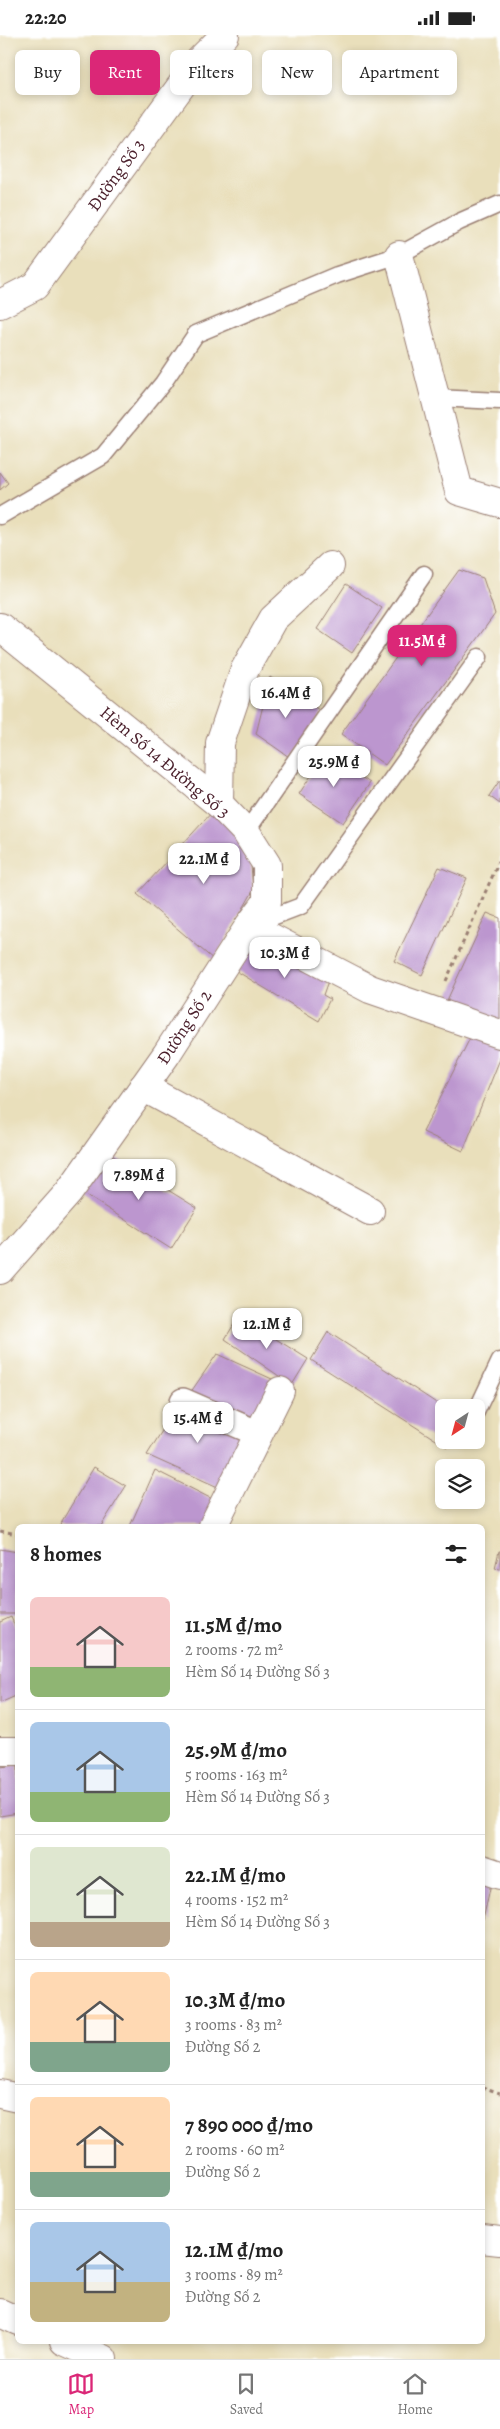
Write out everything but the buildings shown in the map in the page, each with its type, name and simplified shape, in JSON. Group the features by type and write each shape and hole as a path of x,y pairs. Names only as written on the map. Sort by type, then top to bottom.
{"street":[{"name":"Đường Số 3","path":"0,304 35,287 200,60 224,35"},
{"path":"399,255 459,491 500,503"},
{"path":"219,804 220,743 245,669 273,619 330,566"},
{"name":"Hèm Số 14 Đường Số 3","path":"1,629 219,804 246,832 267,865 267,902 249,926"},
{"path":"249,926 370,989 500,1034"},
{"name":"Đường Số 2","path":"0,1270 69,1192 166,1055 249,926"},
{"path":"143,1087 370,1211"},
{"path":"214,1524 280,1391"},
{"path":"183,1401 259,1434"},
{"path":"0,1751 15,1751"},
{"path":"485,1870 500,1875"},
{"path":"0,2093 15,2097"},
{"path":"485,2239 500,2241"},
{"path":"0,2313 15,2320"},
{"path":"70,2344 103,2359"}],"lane":[{"path":"0,516 103,456 163,383 196,334 337,275 399,255 459,222 500,204"},
{"path":"435,398 500,401"},
{"path":"246,832 424,574"},
{"path":"249,926 301,907 479,657"},
{"path":"482,1399 500,1361"}],"path":[{"path":"432,1012 500,859"},
{"path":"0,1531 15,1534"},
{"path":"485,2088 500,2093"}]}
